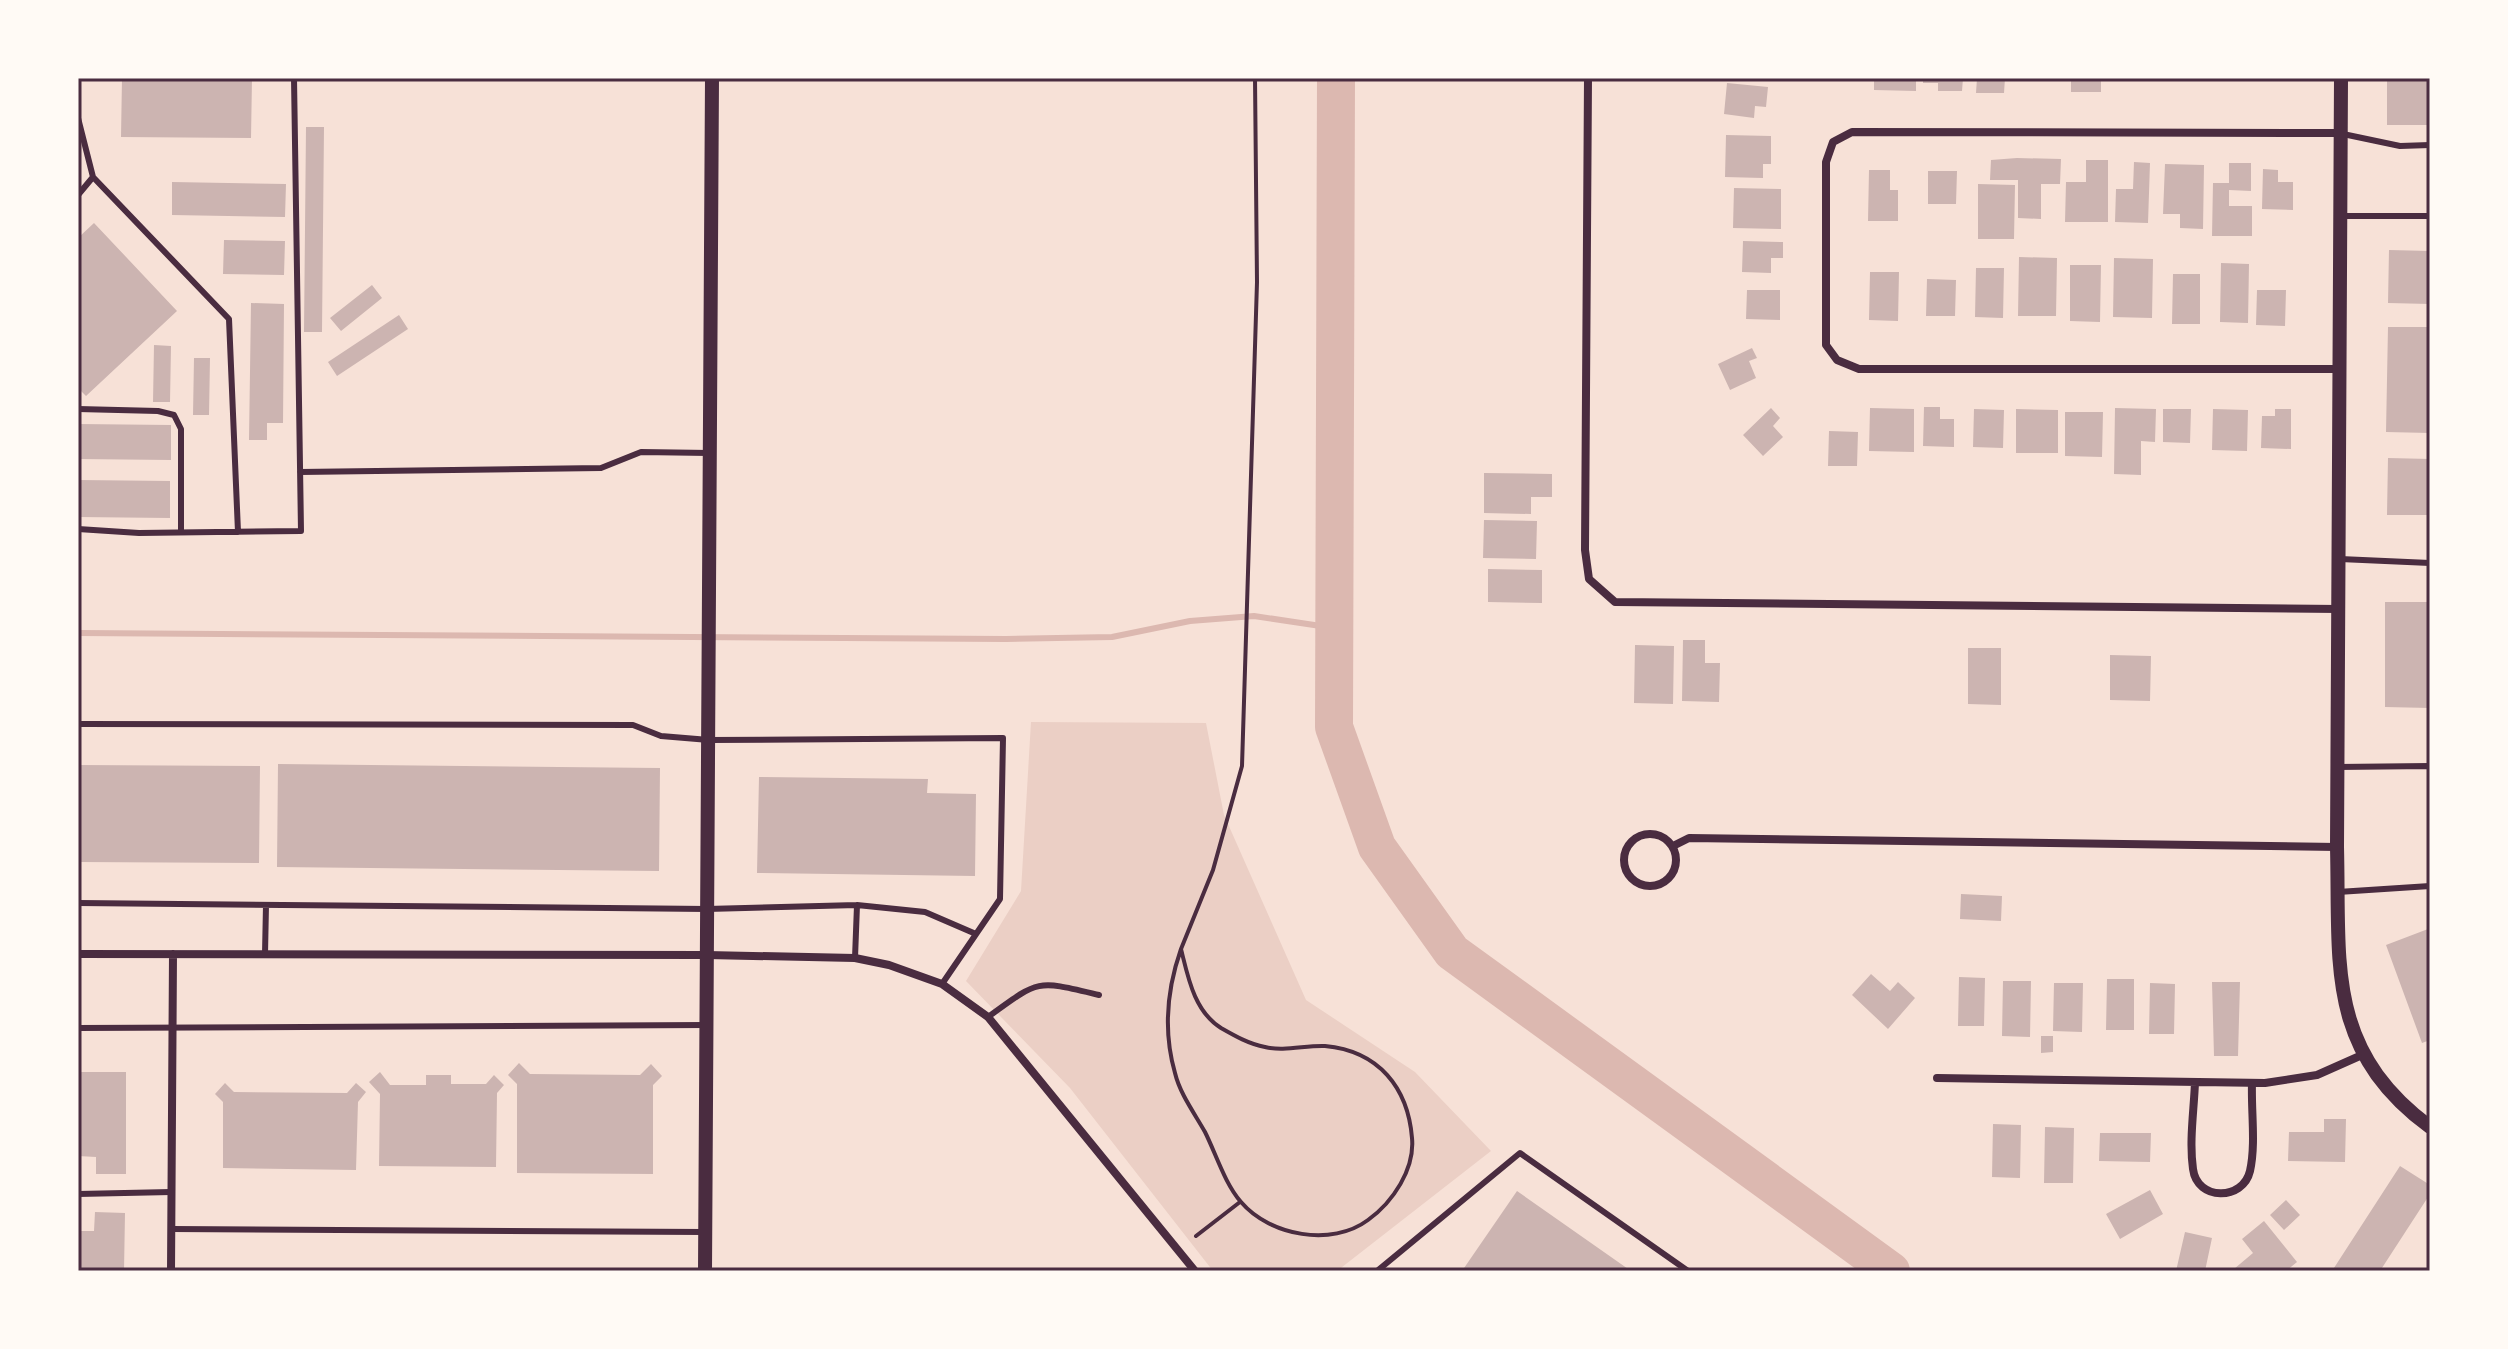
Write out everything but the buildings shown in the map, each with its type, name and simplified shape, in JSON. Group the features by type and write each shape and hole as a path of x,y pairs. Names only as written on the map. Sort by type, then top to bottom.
{"street":[{"path":"705,1271 712,78"},
{"path":"1588,78 1585,550 1589,579 1615,602 2339,609"},
{"path":"2341,78 2337,847 2344,999 2350,1029 2362,1055 2383,1087 2430,1127"},
{"path":"2341,133 1852,132 1833,142 1826,162 1826,345 1837,360 1859,369 2341,369"},
{"path":"1656,834 1673,846 1676,866 1665,882 1645,886 1628,874 1625,854 1636,838 1656,834"},
{"path":"1673,846 1689,838 2337,847"},
{"path":"78,954 707,955 855,958 905,969 942,984 988,1017 1195,1271"},
{"path":"171,1271 173,954"},
{"path":"1937,1078 2252,1083 2317,1075 2362,1055"},
{"path":"2195,1082 2193,1174 2203,1188 2223,1194 2240,1188 2250,1170 2252,1083"}],"lane":[{"path":"78,529 301,531 294,78"},
{"path":"78,118 93,177 229,319 238,532"},
{"path":"2341,133 2400,146 2430,145"},
{"path":"78,195 93,177"},
{"path":"2340,216 2430,216"},
{"path":"78,409 158,411 174,415 181,429 181,532"},
{"path":"300,472 601,468 641,452 710,453"},
{"path":"2340,559 2430,563"},
{"path":"78,724 633,725 661,736 709,740 1003,738 1000,899 942,984"},
{"path":"2337,767 2430,766 2430,774"},
{"path":"2338,892 2430,886"},
{"path":"78,903 707,909 857,905 925,912 976,934"},
{"path":"265,954 266,905"},
{"path":"855,958 857,905"},
{"path":"988,1017 1030,986 1052,984 1099,995"},
{"path":"78,1028 707,1025"},
{"path":"1377,1271 1520,1153 1688,1271"},
{"path":"78,1194 171,1192"},
{"path":"171,1229 705,1232"}],"path":[{"path":"1181,949 1198,1004 1217,1025 1242,1040 1268,1048 1325,1046 1354,1053 1380,1067 1398,1086 1410,1115 1413,1146 1405,1175 1389,1202 1366,1222 1335,1234 1303,1235 1277,1228 1240,1202 1175,1076 1169,1042 1168,1007 1172,976 1181,949 1213,870 1242,766 1257,282 1255,78"},
{"path":"1196,1236 1240,1202"}],"shaded area":[{"path":"1031,722 1206,723 1224,815 1306,1000 1415,1072 1491,1151 1337,1271 1213,1271 1070,1088 966,981 1021,891"}],"waterway":[{"path":"1336,78 1334,727 1377,847 1452,952 1891,1271"},
{"path":"78,633 1006,639 1112,637 1190,621 1254,616 1334,628"}]}
